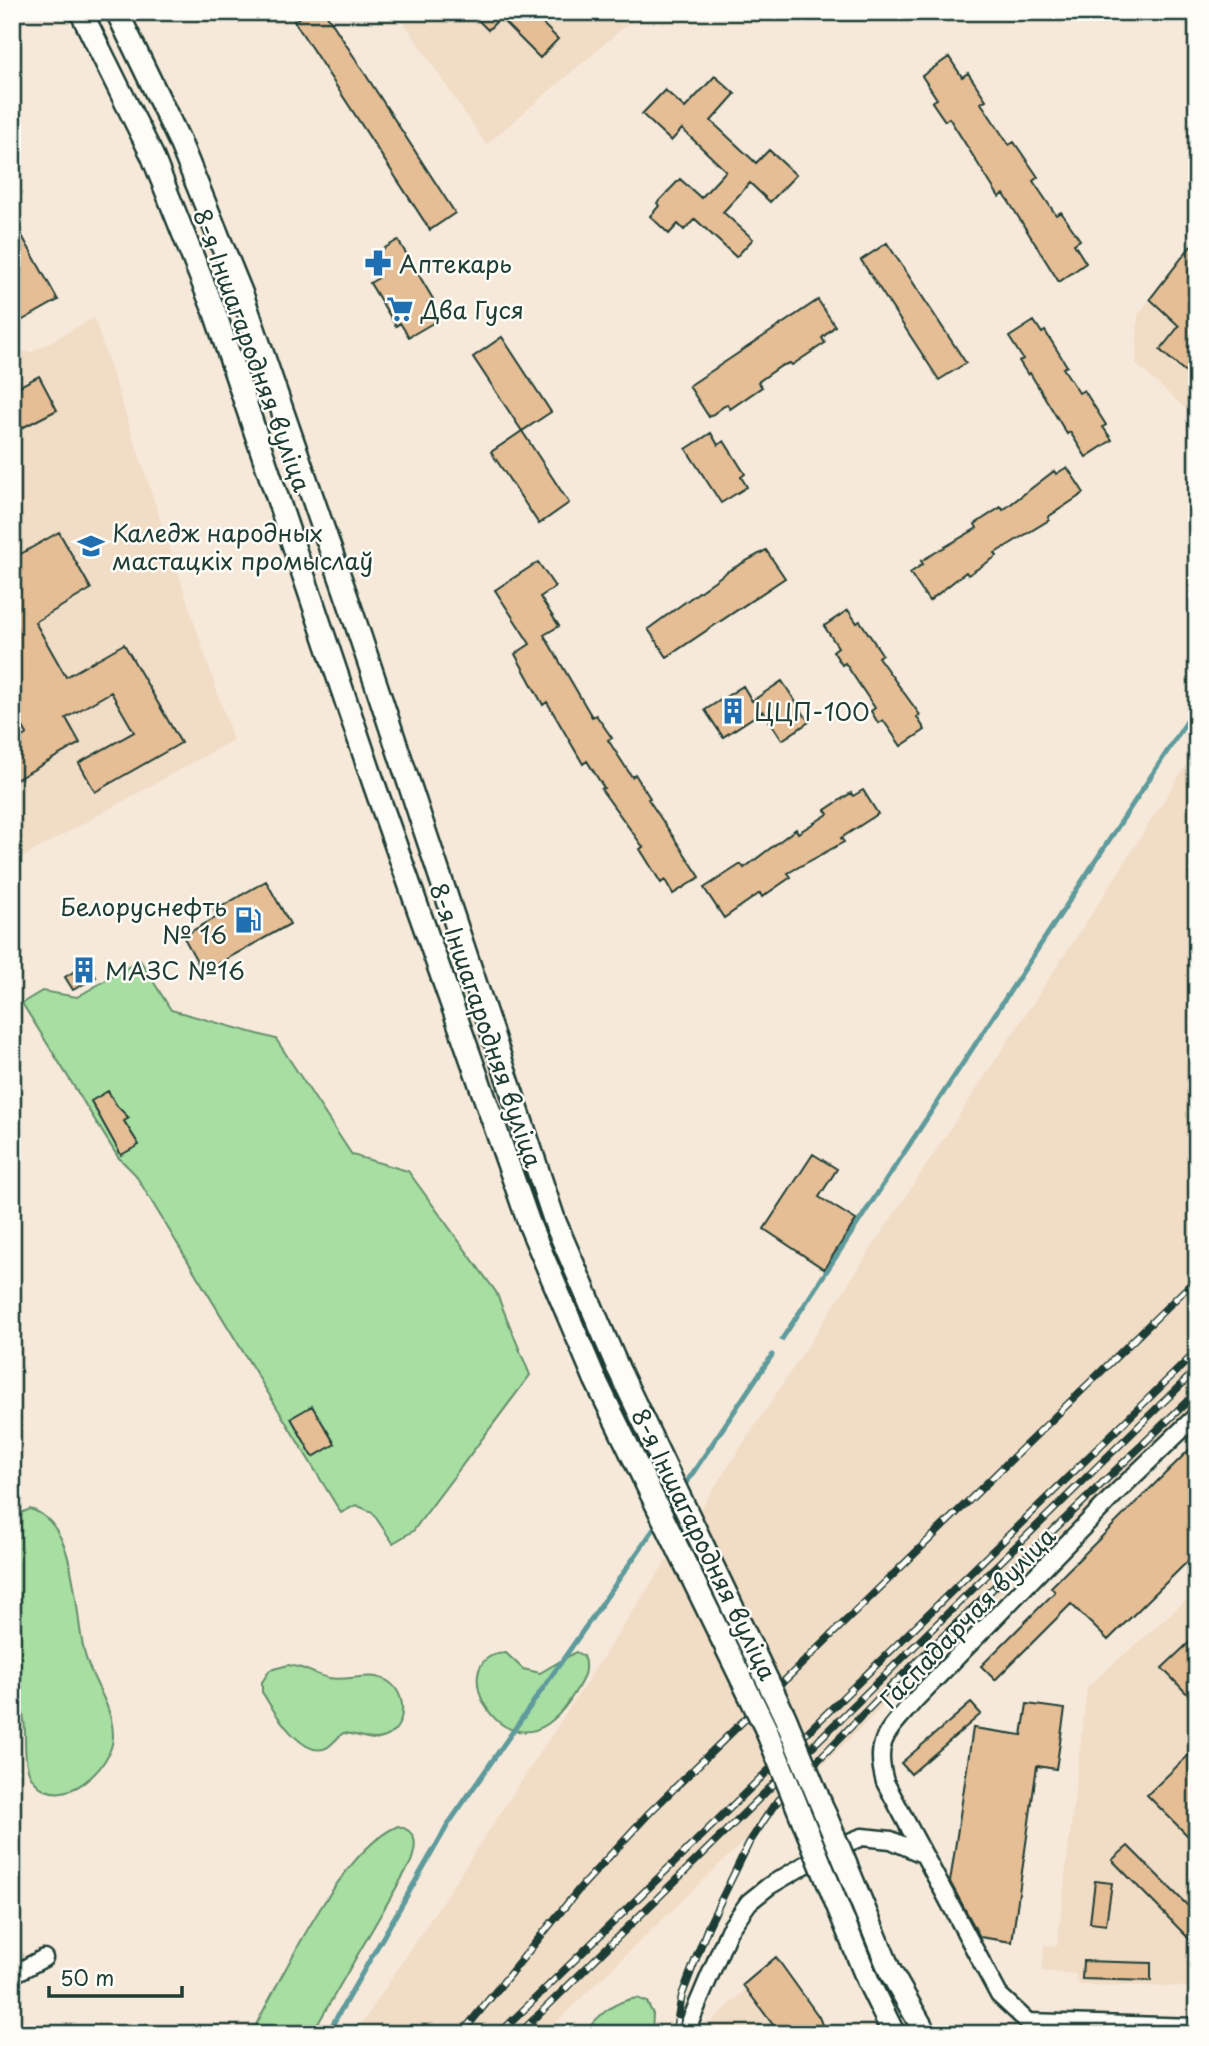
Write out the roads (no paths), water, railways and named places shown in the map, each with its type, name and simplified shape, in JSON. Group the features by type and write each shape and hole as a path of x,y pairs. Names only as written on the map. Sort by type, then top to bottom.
{"main road":[{"name":"8-я Іншагародняя вуліца","path":"81,12 152,155 215,313 374,783 544,1263 595,1379 765,1727 868,1981 894,2034"},
{"name":"8-я Іншагародняя вуліца","path":"117,12 179,140 243,296 555,1222 618,1368 785,1717 890,1971 926,2034"},
{"path":"119,89 146,71"},
{"path":"374,783 404,773"},
{"path":"488,1108 511,1093"}],"street":[{"name":"Гаспадарчая вуліца","path":"1197,1415 1118,1491 914,1702 885,1737 878,1759 885,1783 920,1853 999,1994 1028,2022 1197,2027"},
{"path":"685,2032 729,1930 749,1902 768,1886 832,1849 862,1838 891,1840 920,1853"},
{"path":"12,1975 44,1958"}],"waterway":[{"path":"782,1339 1197,706"},
{"path":"682,1489 772,1355"},
{"path":"327,2034 449,1823 658,1523"}],"railway":[{"path":"461,2034 580,1888 650,1812 1197,1278"},
{"path":"499,2034 1197,1351"},
{"path":"519,2034 1197,1369"},
{"path":"675,2034 682,1995 708,1927 749,1843 774,1805 876,1701 1197,1392"}],"place":[{"name":"Аптекарь","path":"378,263"},
{"name":"Два Гуся","path":"400,309"},
{"name":"Каледж народных мастацкіх промыслаў","path":"91,546"},
{"name":"ЦЦП-100","path":"733,711"},
{"name":"Белоруснефть № 16","path":"248,920"},
{"name":"МАЗС №16","path":"84,970"}]}
